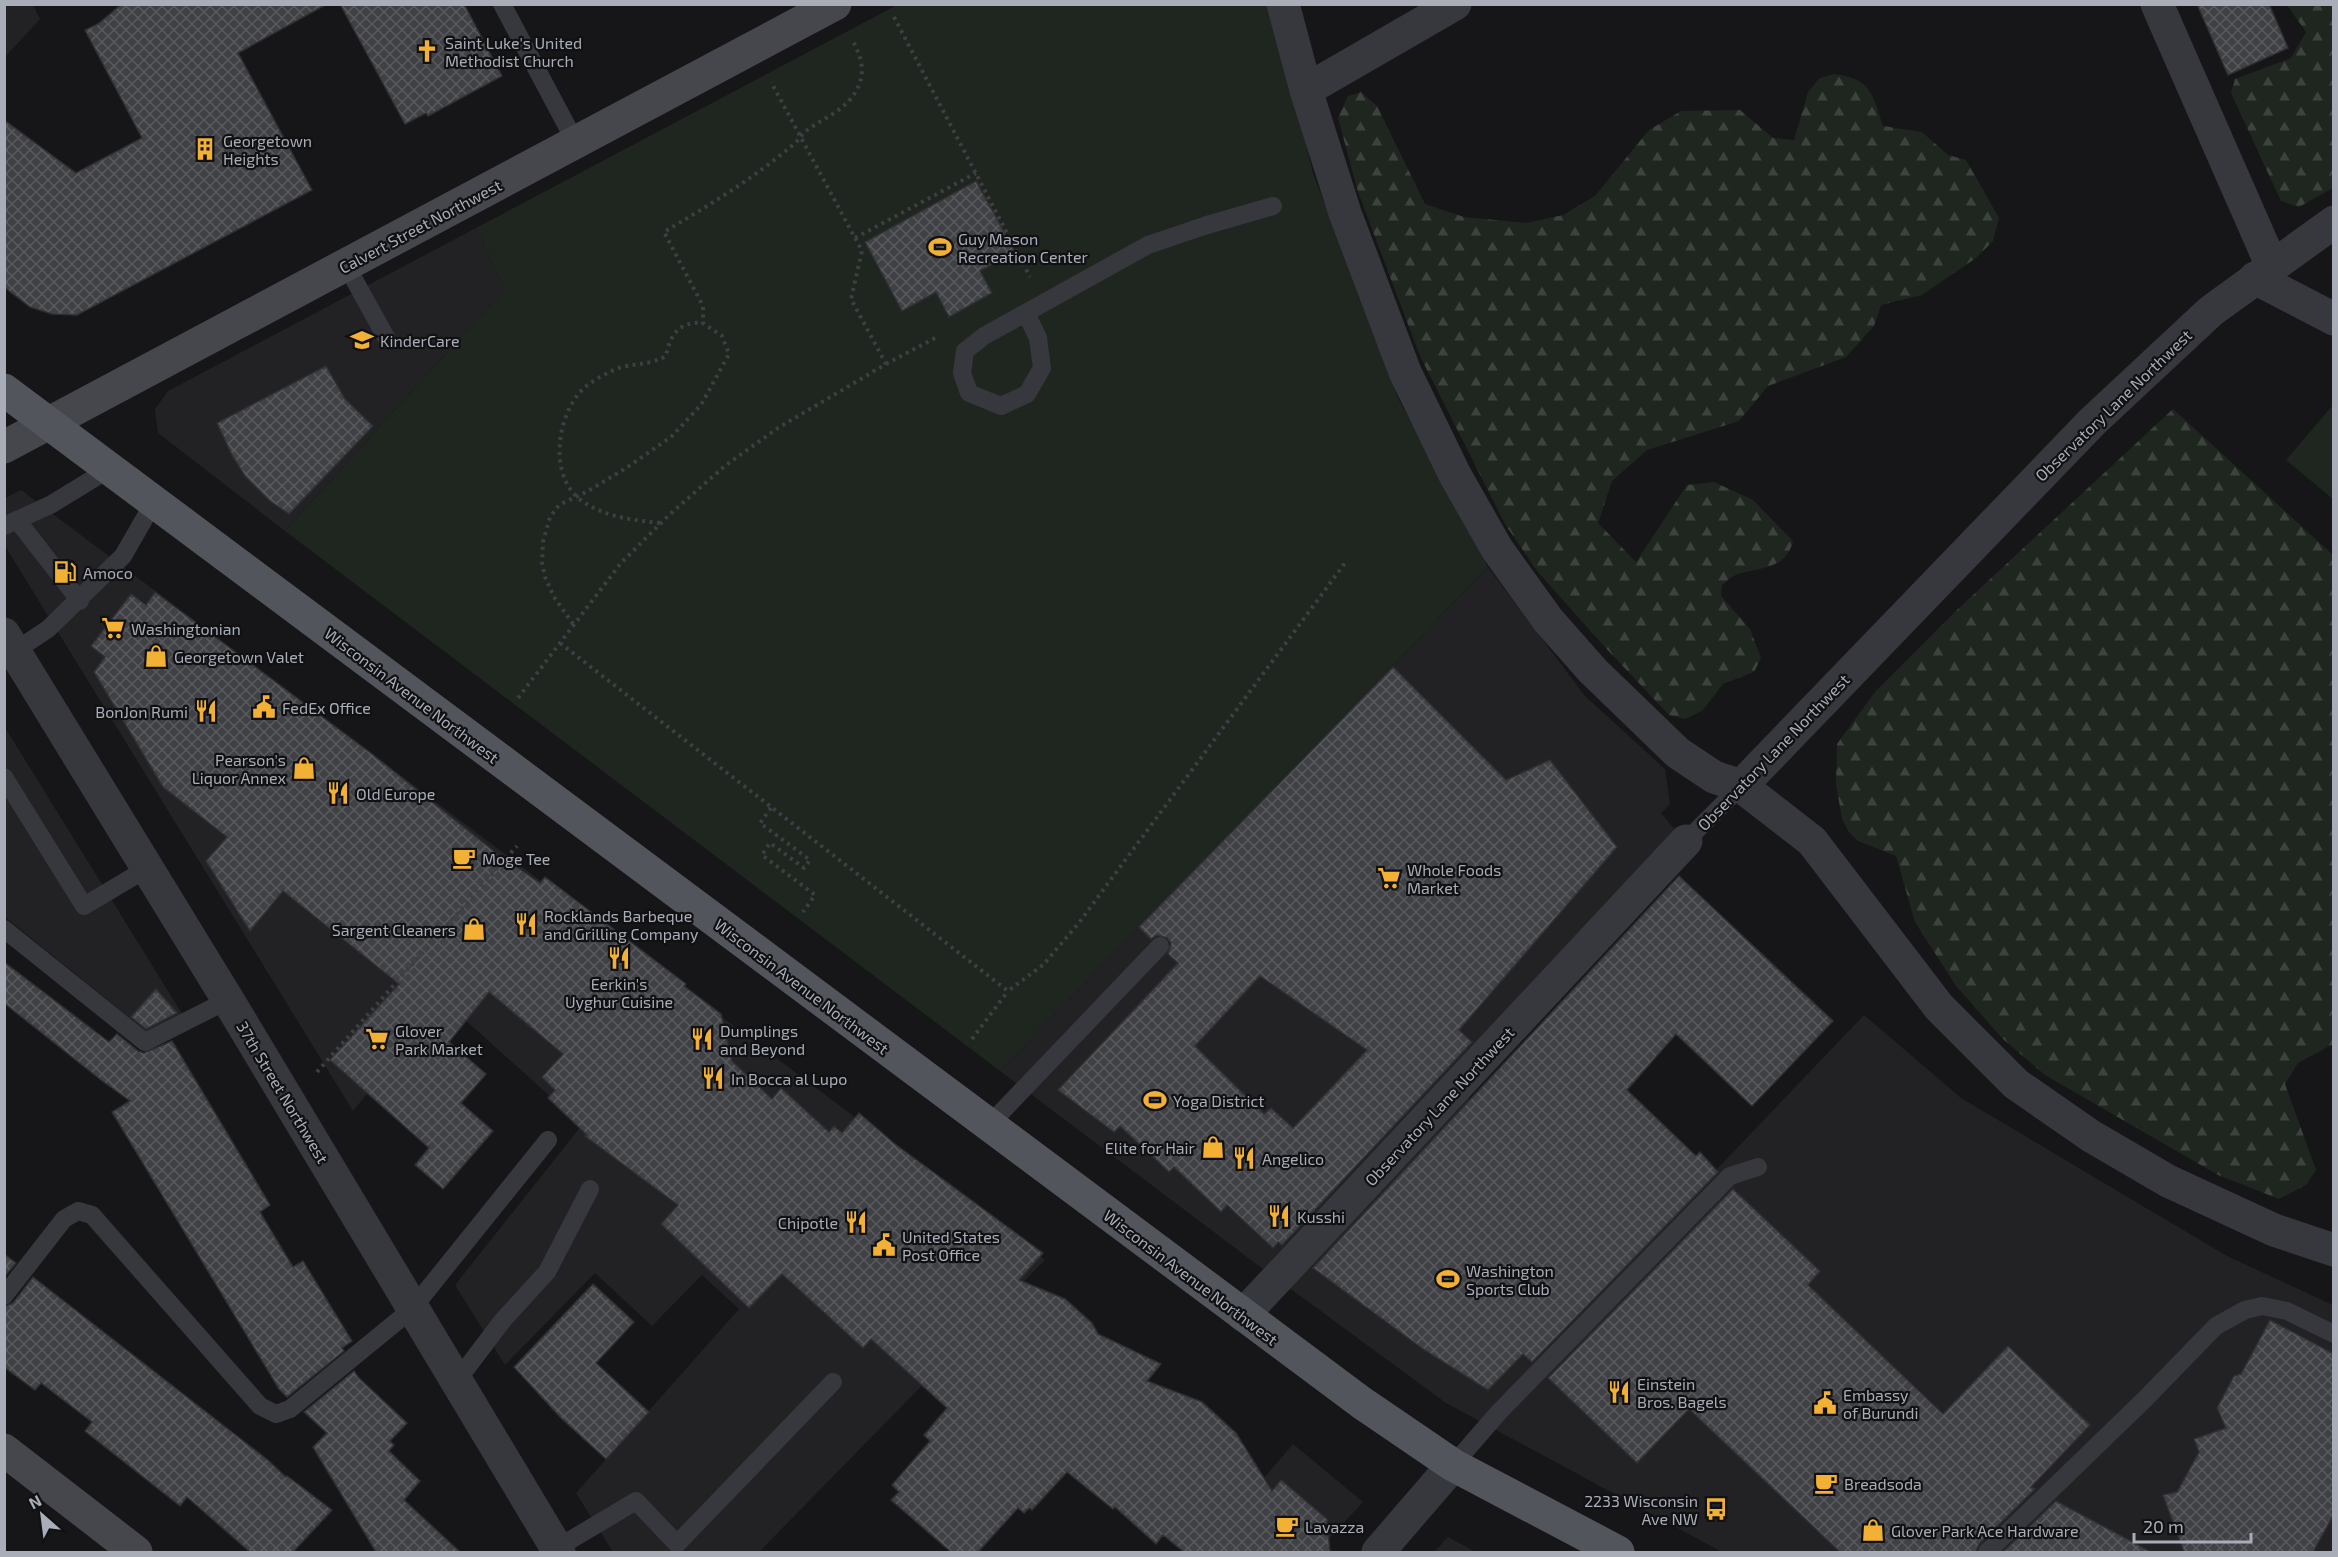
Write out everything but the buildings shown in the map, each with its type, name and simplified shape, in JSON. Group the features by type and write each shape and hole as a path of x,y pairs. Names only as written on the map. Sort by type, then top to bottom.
{"main road":[{"name":"Wisconsin Avenue Northwest","path":"4,390 1362,1403 1453,1464 1618,1552"}],"street":[{"name":"Calvert Street Northwest","path":"4,447 835,4"},
{"path":"1283,4 1306,90 1345,213 1405,372 1455,475 1497,549 1548,620 1593,671 1678,753 1714,777 1741,786 1812,841 1939,1007 2016,1084 2091,1136 2168,1180 2274,1230 2334,1250"},
{"path":"1306,90 1455,4"},
{"path":"2157,4 2264,272 2334,319"},
{"name":"Observatory Lane Northwest","path":"1741,786 2092,422 2203,318 2334,222"},
{"name":"37th Street Northwest","path":"8,647 228,1000 558,1550"},
{"name":"Observatory Lane Northwest","path":"1243,1315 1686,841"},
{"path":"4,1450 136,1552"},
{"path":"1378,1552 1453,1464"}],"lane":[{"path":"502,4 576,143"},
{"path":"1026,313 1038,338 1042,368 1028,394 1000,406 969,393 962,373 965,351 984,336 1148,245 1274,206"},
{"path":"346,265 387,339"},
{"path":"80,601 11,523 52,504 109,469"},
{"path":"8,647 48,629 80,601 123,556 154,502"},
{"path":"4,777 84,906 146,869"},
{"name":"Observatory Lane Northwest","path":"1686,841 1741,786"},
{"path":"4,929 146,1042 228,1000"},
{"path":"989,1125 1160,946"},
{"path":"4,1296 64,1219 78,1212 92,1215 260,1406 276,1414 290,1409 412,1310 548,1140"},
{"path":"1453,1464 1499,1412 1730,1176 1758,1167"},
{"path":"456,1382 503,1320 547,1272 590,1189"},
{"path":"1987,1552 2145,1399 2216,1326 2245,1310 2262,1306 2287,1311 2334,1334"},
{"path":"558,1550 636,1502 676,1544 833,1382"}],"path":[{"path":"894,17 1035,286"},
{"path":"703,324 703,306 664,232 744,182 796,143 801,136 843,107 857,91 861,77 862,59 852,39"},
{"path":"771,82 862,251 851,298 886,364"},
{"path":"855,238 976,173"},
{"path":"573,624 554,597 545,577 542,563 543,542 550,517 559,505 576,496 626,468 671,437 701,405 729,354 722,336 703,324 692,322 678,328 668,344 666,356 653,363 621,368 603,375 588,385 576,396 566,413 559,439 560,462 567,482 576,496 583,502 618,518 660,524"},
{"path":"518,698 621,563 660,524 726,465 778,428 886,364 939,336"},
{"path":"972,1039 1008,991 1043,965 1078,924 1345,563"},
{"path":"560,643 1008,991"},
{"path":"771,808 760,823 810,860 804,868 770,843 762,855 815,896 803,912"},
{"path":"317,1072 517,846"}],"shaded area":[{"path":"5,4 33,5 40,19 5,57"},
{"name":"KinderCare","path":"476,228 505,289 285,531 158,433 155,409 168,391"},
{"path":"21,490 1045,1260 759,1552 613,1552 576,1493 739,1309 702,1275 652,1326 595,1273 505,1365 455,1285 582,1125 444,1001 353,1111 5,546 5,498"},
{"path":"1488,567 1585,696 1665,769 1670,804 1661,813 1676,831 1263,1269 1000,1071"},
{"path":"4,726 184,1017 152,1036 5,917"},
{"path":"1864,1015 1961,1098 2227,1256 2333,1305 2333,1552 1722,1552 1446,1403 1288,1287 1465,1095 1655,1234"},
{"path":"1293,1444 1363,1502 1317,1552 1200,1552"},
{"path":"1448,1537 1476,1552 1434,1552"}],"green space":[{"name":"Guy Mason Recreation Center","path":"1272,4 1313,173 1399,400 1488,567 1000,1071 285,531 505,289 476,228 897,5"},
{"path":"2287,5 2333,5 2333,188 2299,207 2281,201 2231,93 2235,79 2291,58 2306,32"},
{"path":"1834,74 1856,80 1869,90 1883,126 1922,132 1948,155 1966,160 1999,218 1993,241 1976,258 1922,295 1881,305 1874,326 1846,357 1768,386 1739,421 1647,450 1612,481 1598,523 1636,562 1687,485 1714,482 1753,500 1793,541 1785,557 1778,562 1736,575 1722,585 1721,596 1750,629 1761,658 1754,672 1723,684 1702,711 1685,719 1669,715 1603,645 1537,571 1505,524 1420,356 1358,192 1338,118 1348,96 1361,92 1377,106 1425,204 1464,217 1526,223 1563,215 1595,196 1649,130 1681,111 1740,110 1773,138 1794,140 1808,92 1820,78"},
{"path":"2333,405 2333,499 2286,460"},
{"path":"2173,409 2333,555 2333,1044 2298,1063 2285,1084 2316,1170 2306,1185 2279,1199 2218,1175 2045,1075 2003,1039 1956,986 1915,922 1896,856 1858,841 1849,832 1842,819 1836,784 1837,744 1875,692 1959,608"}],"place":[{"name":"Saint Luke's United Methodist Church","path":"427,51"},
{"name":"Georgetown Heights","path":"205,149"},
{"name":"Guy Mason Recreation Center","path":"940,247"},
{"name":"KinderCare","path":"362,340"},
{"name":"Amoco","path":"65,572"},
{"name":"Washingtonian","path":"113,628"},
{"name":"Georgetown Valet","path":"156,656"},
{"name":"FedEx Office","path":"264,707"},
{"name":"BonJon Rumi","path":"206,711"},
{"name":"Pearson's Liquor Annex","path":"304,768"},
{"name":"Old Europe","path":"338,793"},
{"name":"Moge Tee","path":"464,858"},
{"name":"Whole Foods Market","path":"1389,878"},
{"name":"Rocklands Barbeque and Grilling Company","path":"526,924"},
{"name":"Sargent Cleaners","path":"474,929"},
{"name":"Eerkin's Uyghur Cuisine","path":"619,958"},
{"name":"Glover Park Market","path":"377,1039"},
{"name":"Dumplings and Beyond","path":"702,1039"},
{"name":"In Bocca al Lupo","path":"713,1078"},
{"name":"Yoga District","path":"1155,1100"},
{"name":"Elite for Hair","path":"1213,1147"},
{"name":"Angelico","path":"1244,1158"},
{"name":"Kusshi","path":"1279,1216"},
{"name":"Chipotle","path":"856,1222"},
{"name":"United States Post Office","path":"884,1245"},
{"name":"Washington Sports Club","path":"1448,1279"},
{"name":"Einstein Bros. Bagels","path":"1619,1392"},
{"name":"Embassy of Burundi","path":"1825,1403"},
{"name":"Breadsoda","path":"1826,1483"},
{"name":"2233 Wisconsin Ave NW","path":"1716,1509"},
{"name":"Lavazza","path":"1287,1526"},
{"name":"Glover Park Ace Hardware","path":"1873,1530"}]}
